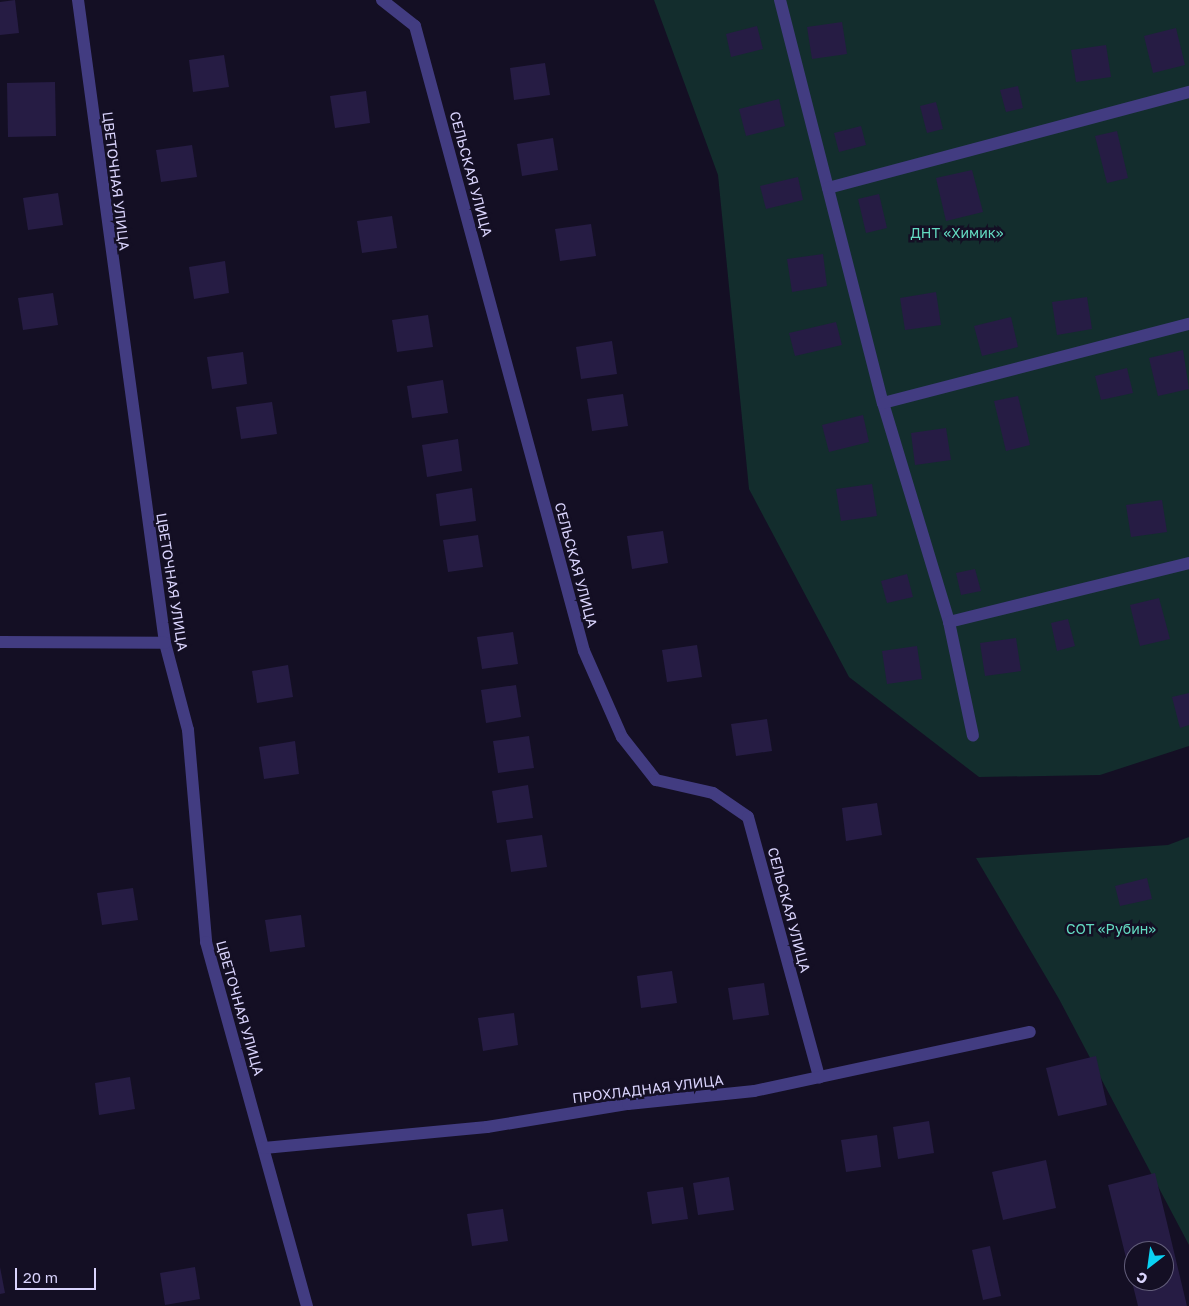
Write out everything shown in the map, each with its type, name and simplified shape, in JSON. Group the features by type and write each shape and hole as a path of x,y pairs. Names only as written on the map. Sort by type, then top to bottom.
{"street":[{"name":"ЦВЕТОЧНАЯ УЛИЦА","path":"78,0 165,643 188,730 206,942 307,1306"},
{"name":"СЕЛЬСКАЯ УЛИЦА","path":"382,0 415,26 584,651 622,737 656,780 713,793 748,817 819,1077"},
{"path":"780,0 883,403 949,622 973,736"},
{"path":"828,188 1189,92"},
{"path":"883,403 1189,324"},
{"path":"949,622 1189,563"},
{"path":"0,642 165,643"},
{"name":"ПРОХЛАДНАЯ УЛИЦА","path":"264,1148 487,1127 628,1104 754,1091 1030,1032"}],"green space":[{"name":"ДНТ «Химик»","path":"654,0 1189,0 1189,746 1100,775 979,777 849,677 749,489 718,175"},
{"name":"СОТ «Рубин»","path":"1189,837 1189,1245 1059,999 976,858 1168,845"}],"building":[{"path":"15,0 19,33 0,35 0,2"},
{"path":"842,22 847,54 812,59 807,27"},
{"path":"757,26 763,49 731,57 726,34"},
{"path":"1176,28 1185,65 1153,73 1144,36"},
{"path":"1106,45 1111,77 1076,82 1071,50"},
{"path":"224,55 229,87 193,92 189,60"},
{"path":"545,63 550,95 514,100 510,68"},
{"path":"55,82 56,136 8,137 7,83"},
{"path":"1018,86 1023,108 1006,112 1000,90"},
{"path":"366,91 370,123 335,128 330,96"},
{"path":"779,99 785,126 746,136 739,109"},
{"path":"936,102 943,129 927,133 920,106"},
{"path":"861,126 866,145 839,152 834,133"},
{"path":"1117,131 1128,178 1107,183 1095,136"},
{"path":"553,138 558,170 522,176 517,144"},
{"path":"192,145 197,177 161,182 156,150"},
{"path":"972,170 983,212 946,221 936,178"},
{"path":"798,177 803,200 766,209 760,186"},
{"path":"58,193 63,225 28,230 23,198"},
{"path":"879,194 887,228 866,233 858,199"},
{"path":"392,216 397,248 362,253 357,221"},
{"path":"591,224 596,256 560,261 555,229"},
{"path":"823,254 827,286 792,292 787,259"},
{"path":"225,261 229,293 194,299 189,267"},
{"path":"936,292 941,325 905,330 900,298"},
{"path":"53,293 58,325 23,330 18,298"},
{"path":"1087,297 1092,329 1057,335 1052,302"},
{"path":"428,315 433,347 397,352 392,320"},
{"path":"1011,317 1018,347 982,356 974,326"},
{"path":"836,322 842,345 795,356 789,333"},
{"path":"612,341 617,374 581,379 576,347"},
{"path":"1183,350 1189,389 1158,396 1149,358"},
{"path":"243,352 247,384 212,389 207,357"},
{"path":"1127,368 1133,393 1101,400 1095,376"},
{"path":"443,380 448,413 412,418 407,386"},
{"path":"623,394 628,426 592,431 587,399"},
{"path":"1018,396 1030,445 1006,451 994,401"},
{"path":"272,402 277,434 241,439 236,407"},
{"path":"863,415 869,442 829,452 822,425"},
{"path":"946,428 951,460 915,465 911,433"},
{"path":"458,439 462,471 427,477 422,445"},
{"path":"872,484 877,516 841,521 836,489"},
{"path":"472,488 476,521 440,526 436,494"},
{"path":"1162,500 1167,532 1131,537 1126,505"},
{"path":"663,531 668,563 632,569 627,536"},
{"path":"478,535 483,567 448,572 443,540"},
{"path":"975,569 981,591 961,595 956,573"},
{"path":"907,574 913,597 887,603 881,581"},
{"path":"1159,598 1170,639 1140,646 1130,605"},
{"path":"1068,619 1075,646 1057,651 1051,623"},
{"path":"513,632 518,664 482,669 477,637"},
{"path":"1016,638 1021,671 985,676 980,643"},
{"path":"697,645 702,677 667,682 662,650"},
{"path":"917,646 922,679 887,684 882,651"},
{"path":"288,665 293,697 257,703 252,671"},
{"path":"516,685 521,717 486,723 481,690"},
{"path":"1189,693 1189,725 1180,728 1172,697"},
{"path":"767,719 772,751 736,756 731,724"},
{"path":"529,736 534,768 498,773 493,741"},
{"path":"295,741 299,774 264,779 259,747"},
{"path":"528,785 533,818 497,823 492,791"},
{"path":"877,803 882,835 846,841 842,808"},
{"path":"542,835 547,867 511,872 506,840"},
{"path":"1147,878 1152,899 1120,906 1115,886"},
{"path":"133,888 138,920 102,925 97,893"},
{"path":"301,915 305,947 270,952 265,920"},
{"path":"672,971 677,1003 641,1008 637,976"},
{"path":"764,983 769,1015 733,1020 728,988"},
{"path":"514,1013 518,1045 483,1051 478,1018"},
{"path":"1096,1056 1107,1105 1058,1116 1046,1068"},
{"path":"130,1077 135,1109 99,1115 95,1083"},
{"path":"929,1121 934,1153 898,1159 893,1127"},
{"path":"877,1135 881,1167 846,1172 841,1140"},
{"path":"1046,1160 1056,1208 1003,1220 992,1172"},
{"path":"1155,1173 1171,1241 1124,1241 1124,1250 1108,1185"},
{"path":"729,1177 734,1210 698,1215 693,1183"},
{"path":"683,1187 688,1219 652,1224 647,1192"},
{"path":"503,1209 508,1241 472,1246 467,1214"},
{"path":"990,1246 1001,1296 983,1300 972,1250"},
{"path":"1174,1252 1187,1306 1138,1306 1134,1291 1174,1291"},
{"path":"0,1267 5,1293 0,1294"},
{"path":"195,1267 200,1299 165,1305 160,1273"}]}
